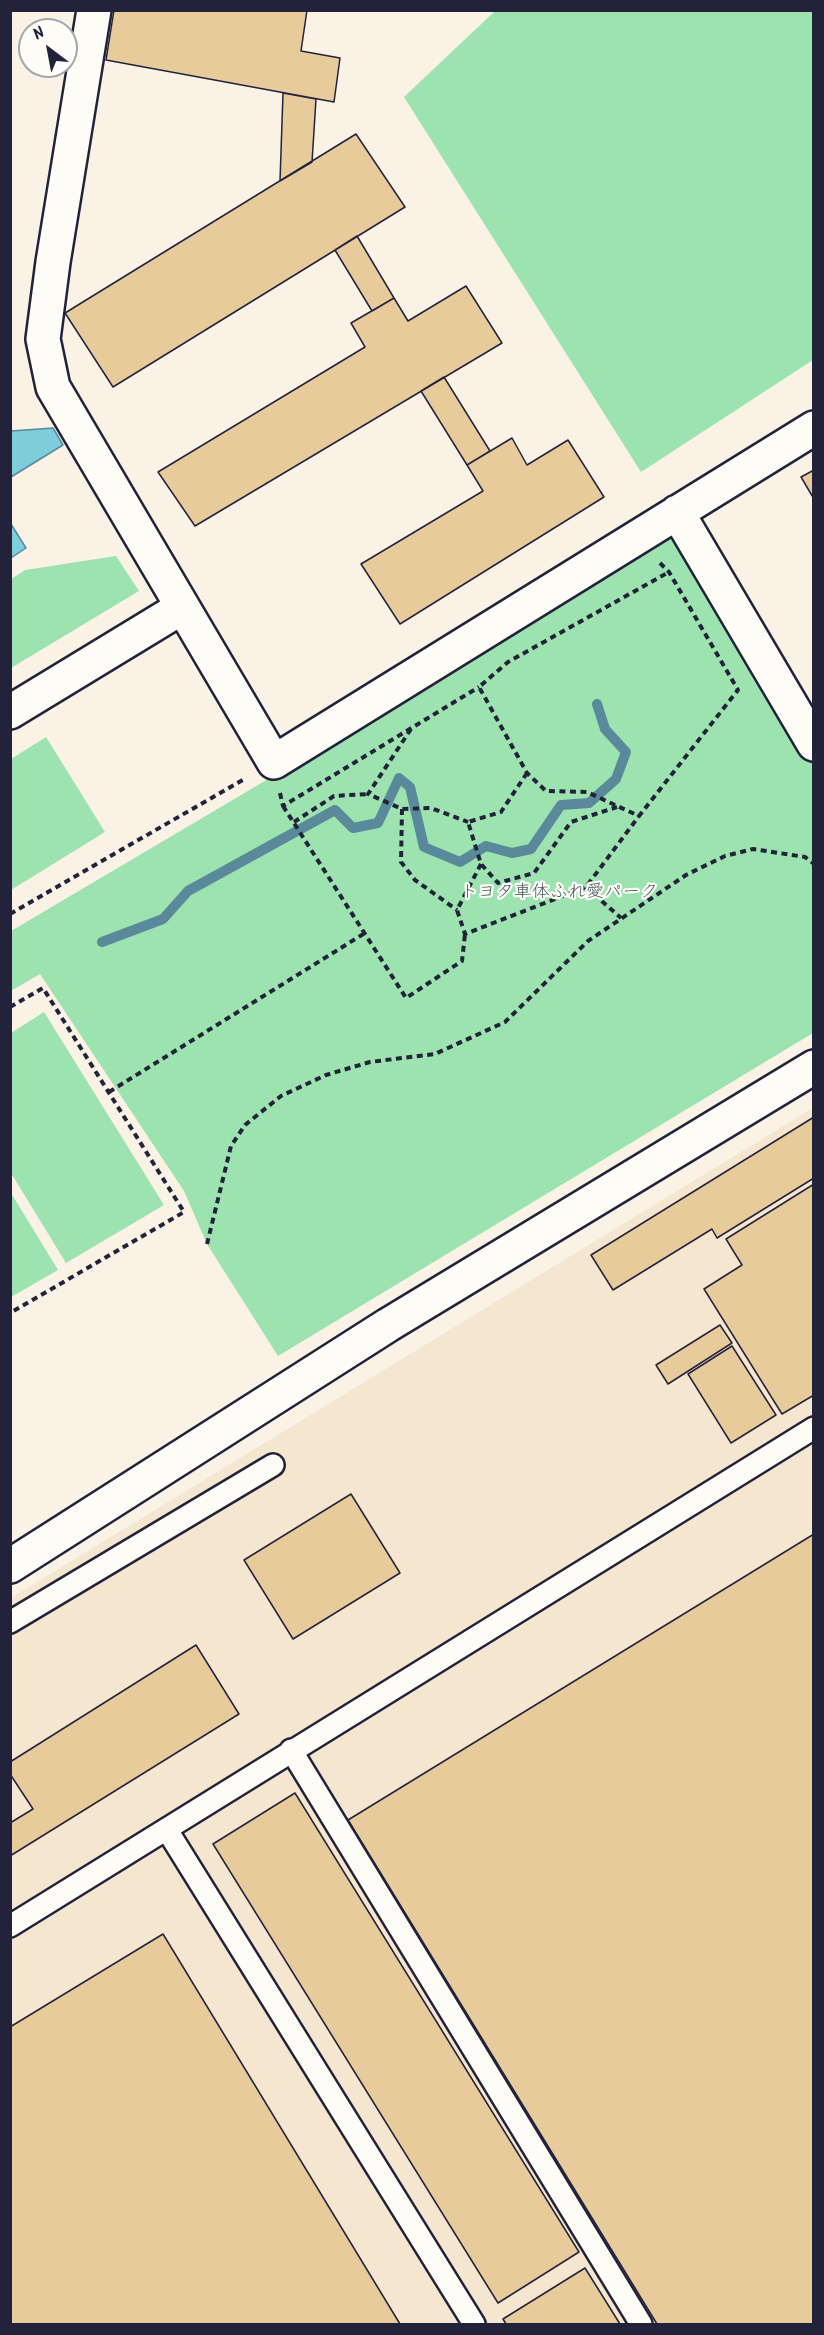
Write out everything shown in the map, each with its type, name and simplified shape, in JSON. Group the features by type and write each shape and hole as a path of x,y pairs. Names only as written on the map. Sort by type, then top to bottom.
{"street":[{"path":"94,10 53,262 43,339 53,387 181,608 274,762 813,428"},
{"path":"677,512 813,744"},
{"path":"10,712 181,608"},
{"path":"10,1566 388,1325 813,1067"}],"lane":[{"path":"10,1926 813,1428"},
{"path":"10,1622 273,1465"},
{"path":"291,1750 641,2325"},
{"path":"167,1830 474,2325"}],"path":[{"path":"465,934 586,887 738,690 669,572 634,537"},
{"path":"283,806 479,687 508,662 669,572"},
{"path":"479,687 527,772 546,791 587,792 639,816"},
{"path":"368,794 412,727"},
{"path":"10,914 274,762 283,806 406,998 462,961 465,934 457,910 415,880 401,862 402,809"},
{"path":"295,824 334,796 368,794 402,809 431,808 468,822 501,812 527,772"},
{"path":"468,822 481,864 498,883 534,873 572,822 618,806"},
{"path":"207,1245 231,1146 245,1125 280,1096 326,1075 370,1062 435,1054 505,1022 588,941 686,875 725,856 753,849 805,857 813,864"},
{"path":"457,910 481,864"},
{"path":"586,887 621,918"},
{"path":"109,1092 365,933"},
{"path":"10,1008 43,988 184,1212 10,1313"}],"shaded area":[{"path":"813,1108 813,2324 11,2324 11,1598"}],"green space":[{"path":"495,11 813,11 813,360 641,472 404,97"},
{"name":"トヨタ車体ふれ愛パーク","path":"681,524 813,747 813,1033 278,1356 207,1244 184,1191 40,974 11,991 11,931 258,785"},
{"path":"116,556 139,591 11,668 11,579 25,570"},
{"path":"46,737 105,832 11,890 11,759"},
{"path":"44,1012 164,1205 66,1263 11,1173 11,1033"},
{"path":"11,1193 58,1270 10,1297"}],"water":[{"path":"53,428 63,445 11,477 11,431"},
{"path":"11,524 26,548 10,558"}],"building":[{"path":"114,10 307,10 301,51 340,58 334,102 106,60"},
{"path":"283,93 316,99 312,162 280,181"},
{"path":"356,134 405,207 113,387 65,313"},
{"path":"357,236 394,298 372,311 335,250"},
{"path":"466,286 502,343 195,526 158,472 365,347 351,323 394,298 408,321"},
{"path":"444,377 490,451 467,465 421,391"},
{"path":"512,438 527,465 568,440 604,497 400,624 361,564 483,491 467,465"},
{"path":"814,470 814,499 801,477"},
{"path":"814,1117 814,1178 717,1238 712,1229 613,1290 591,1255"},
{"path":"814,1184 814,1395 782,1414 704,1289 742,1265 726,1239"},
{"path":"720,1325 732,1343 668,1384 656,1365"},
{"path":"732,1346 776,1415 731,1443 688,1374"},
{"path":"351,1494 400,1573 293,1639 244,1560"},
{"path":"814,1534 814,2324 657,2324 348,1820"},
{"path":"196,1645 239,1714 10,1856 10,1823 33,1809 10,1774 10,1762"},
{"path":"295,1793 579,2252 498,2303 213,1844"},
{"path":"163,1934 400,2324 10,2324 10,2027"},
{"path":"585,2268 620,2324 506,2324 503,2319"}],"waterway":[{"path":"102,942 163,919 188,891 335,810 353,828 378,823 399,778 410,787 424,847 460,862 486,846 512,853 531,849 561,805 589,803 616,779 626,752 605,729 597,704"}]}
